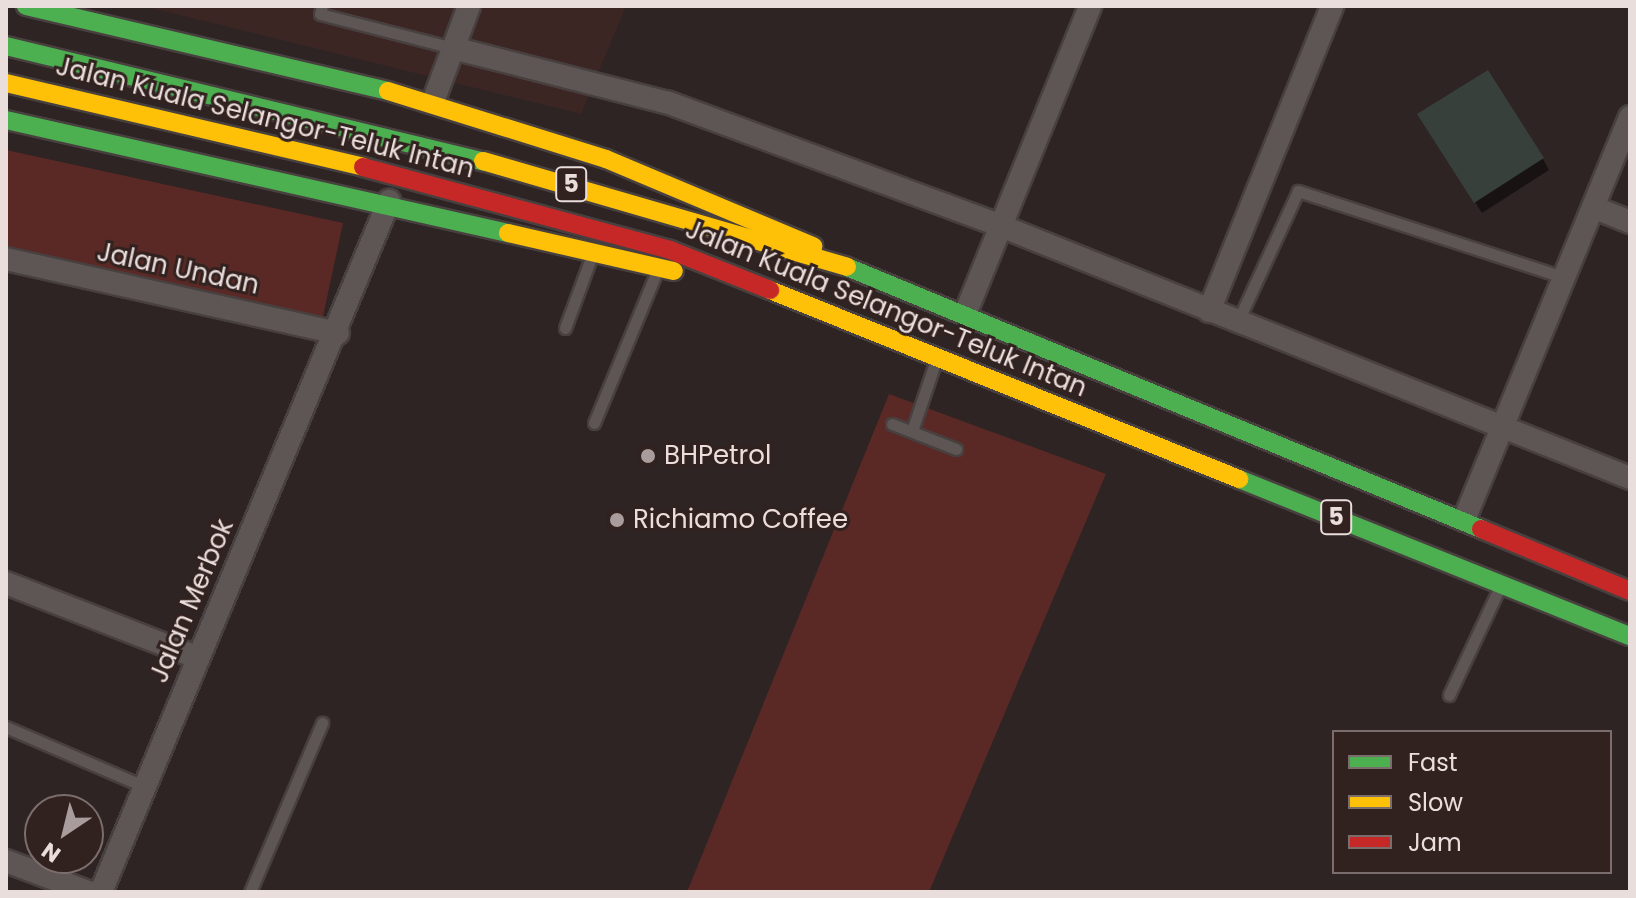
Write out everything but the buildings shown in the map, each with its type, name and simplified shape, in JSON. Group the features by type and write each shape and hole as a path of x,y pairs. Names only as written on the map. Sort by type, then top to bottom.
{"main road":[{"path":"26,6 433,102 771,223 854,269"},
{"name":"Jalan Kuala Selangor-Teluk Intan","path":"6,46 285,108 521,168 854,269 966,312 1630,591"},
{"name":"Jalan Kuala Selangor-Teluk Intan","path":"6,83 277,144 670,250 836,312 936,358 1630,636"},
{"path":"6,120 389,201 836,312"}],"street":[{"path":"433,102 469,6"},
{"path":"966,312 1090,6"},
{"path":"1209,311 1332,6"},
{"path":"453,48 669,103 1001,226 1630,478"},
{"path":"1464,520 1630,117"},
{"name":"Jalan Merbok","path":"101,892 196,657 338,333 389,201"},
{"path":"1593,207 1630,222"},
{"name":"Jalan Undan","path":"6,259 338,333"},
{"path":"6,583 196,657"},
{"path":"6,861 88,892"}],"lane":[{"path":"322,6 320,14 453,48"},
{"path":"1238,321 1298,191 1565,278"},
{"path":"565,328 593,251"},
{"path":"594,423 658,267"},
{"path":"912,431 936,358"},
{"path":"892,424 956,449"},
{"path":"1449,695 1502,583"},
{"path":"250,892 322,723"},
{"path":"6,727 145,787"}],"shaded area":[{"path":"143,6 626,6 581,114"},
{"path":"6,150 343,223 322,321 6,253"},
{"path":"889,394 1106,474 929,892 687,892"}],"traffic: fast":[{"path":"26,6 388,91"},
{"path":"6,46 483,161"},
{"path":"6,120 508,233"},
{"path":"847,267 1481,529"},
{"path":"1239,479 1630,636"}],"traffic: slow":[{"path":"6,83 363,167"},
{"path":"388,91 606,159 813,246"},
{"path":"483,161 847,267"},
{"path":"508,233 674,271"},
{"path":"770,290 1239,479"}],"traffic: jam":[{"path":"363,167 670,250 770,290"},
{"path":"1481,529 1630,591"}],"place":[{"name":"BHPetrol","path":"648,456"},
{"name":"Richiamo Coffee","path":"617,520"}]}
